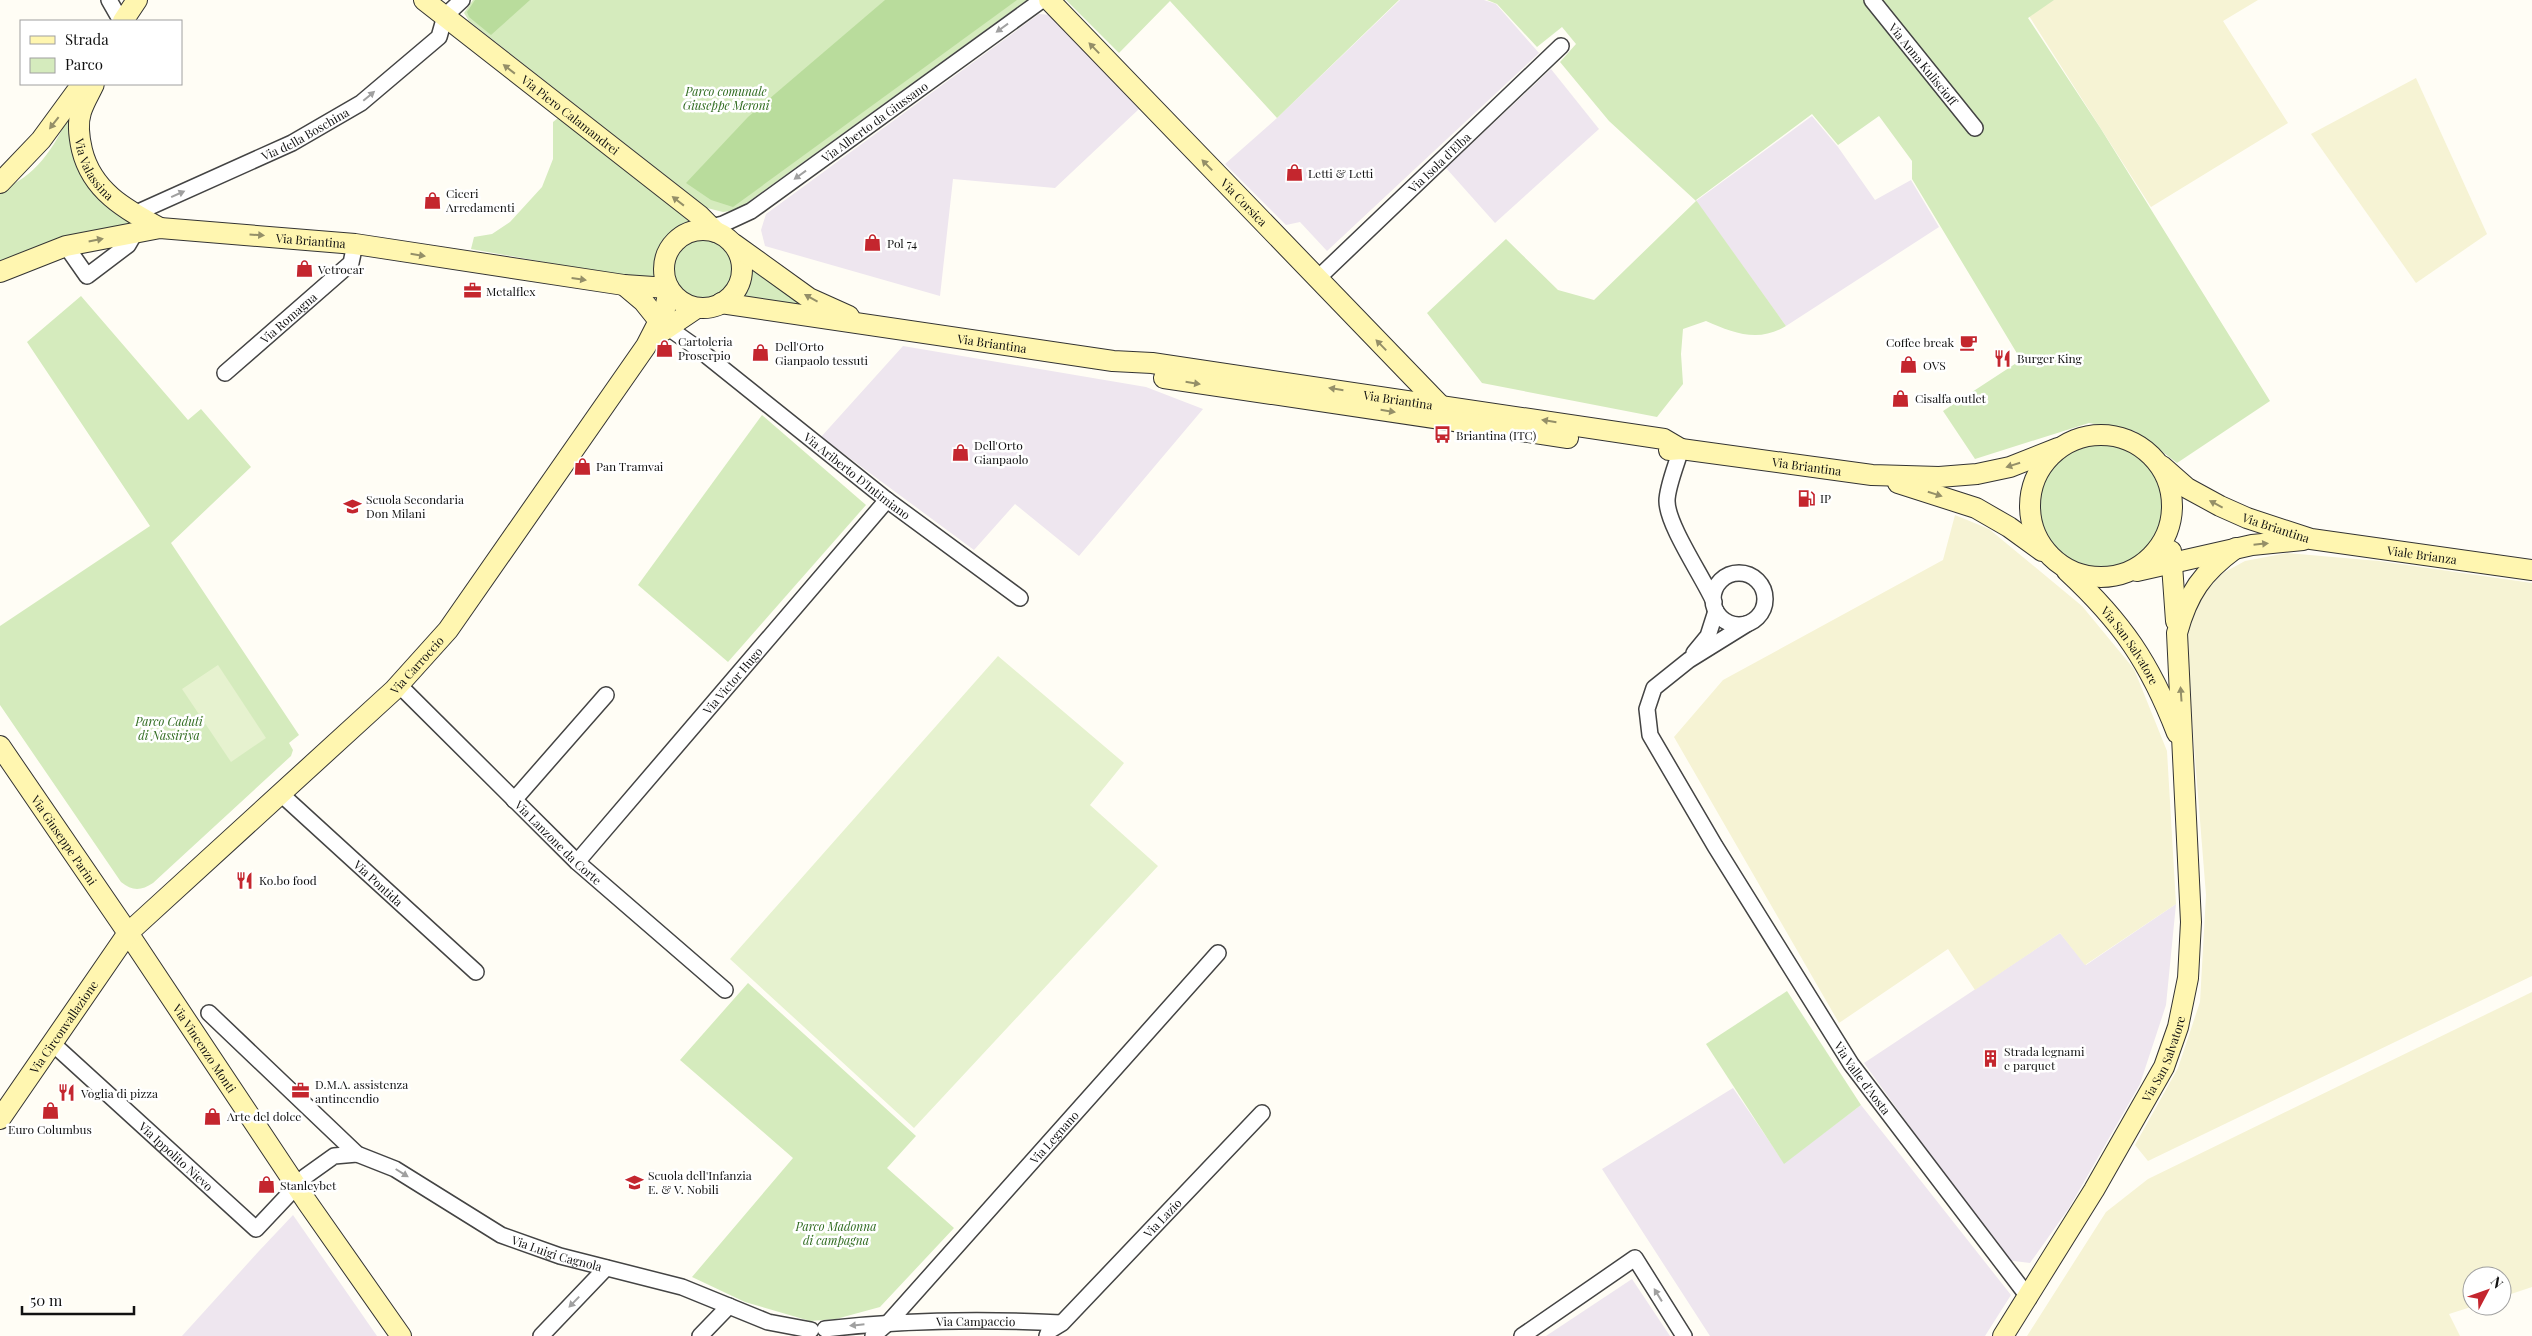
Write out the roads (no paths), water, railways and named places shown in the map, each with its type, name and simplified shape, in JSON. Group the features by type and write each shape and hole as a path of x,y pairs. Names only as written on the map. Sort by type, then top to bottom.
{"main road":[{"path":"123,20 137,0"},
{"path":"127,20 137,0"},
{"name":"Via Piero Calamandrei","path":"424,0 715,232"},
{"name":"Via Corsica","path":"1049,0 1439,404"},
{"path":"0,183 41,140 81,85"},
{"name":"Via Valassina","path":"94,85 81,110 78,122 85,162 92,177 134,223 160,228"},
{"path":"0,272 66,246 134,223"},
{"name":"Via Briantina","path":"160,228 353,254 624,285 669,288"},
{"path":"624,285 643,301 662,324 691,312 721,304 736,290 741,276 741,261 715,232 681,236 667,251 663,266 669,288 691,312"},
{"name":"Via Briantina","path":"715,232 809,298 871,325"},
{"name":"Via Carroccio","path":"128,933 399,685 448,630 662,324 669,288"},
{"name":"Via Briantina","path":"721,304 1112,361 1152,363 1439,404 1664,439 1681,449"},
{"name":"Via Briantina","path":"1112,361 1150,376 1198,384 1658,451 1681,449 1872,475 1940,477 1977,474 2010,466 2058,448"},
{"path":"2109,434 2132,441 2144,448 2161,465 2173,497 2172,522 2162,545 2150,560 2128,573 2103,578 2076,573 2055,560 2035,533 2029,508 2031,490 2041,466 2058,448 2075,440 2109,434"},
{"name":"Via Briantina","path":"2161,465 2187,488 2220,506 2247,518 2311,539"},
{"name":"Via Briantina","path":"1872,475 1976,508 2009,527 2055,560"},
{"name":"Via San Salvatore","path":"2004,1336 2094,1190 2164,1067 2178,1027 2190,954 2180,743 2182,707 2173,562 2168,531"},
{"name":"Via Briantina","path":"2128,573 2236,548 2311,539"},
{"name":"Viale Brianza","path":"2311,539 2532,570"},
{"name":"Via San Salvatore","path":"2176,634 2184,606 2195,587 2207,572 2236,548"},
{"name":"Via San Salvatore","path":"2055,560 2097,599 2144,661 2161,693 2180,743"},
{"name":"Via Giuseppe Parini","path":"0,746 128,933"},
{"name":"Via Circonvallazione","path":"0,1119 128,933"},
{"name":"Via Vincenzo Monti","path":"128,933 297,1186 401,1336"}],"street":[{"path":"109,0 121,20"},
{"path":"444,16 462,0"},
{"name":"Via Alberto da Giussano","path":"715,232 751,211 1042,0"},
{"name":"Via Anna Kuliscioff","path":"1872,0 1975,128"},
{"name":"Via della Boschina","path":"134,223 336,120 361,103 439,37 444,16"},
{"name":"Via Isola d'Elba","path":"1317,279 1561,46"},
{"path":"66,246 87,276 128,245 134,223"},
{"name":"Via Romagna","path":"225,373 353,254"},
{"name":"Via Ariberto D'Intimiano","path":"691,312 686,332 697,348"},
{"name":"Via Ariberto D'Intimiano","path":"662,324 697,348 887,500 1020,598"},
{"path":"1681,449 1667,501 1672,522 1715,606 1729,623 1746,624"},
{"name":"Via Victor Hugo","path":"577,862 887,500"},
{"path":"1689,660 1761,614 1764,606 1764,590 1760,583 1746,574 1717,572 1705,567 1690,555"},
{"path":"1689,660 1708,636 1715,606 1717,585 1731,574"},
{"name":"Via Valle d'Aosta","path":"1689,660 1654,688 1647,709 1650,735 1715,846 1851,1064 2029,1298"},
{"name":"Via Lanzone da Corte","path":"399,685 577,862 725,990"},
{"path":"514,800 606,695"},
{"name":"Via Pontida","path":"281,794 476,972"},
{"name":"Via Legnano","path":"889,1322 1218,953"},
{"name":"Via Luigi Cagnola","path":"209,1013 357,1154 395,1169 501,1235 560,1256 682,1287 768,1322 813,1332"},
{"name":"Via Ippolito Nievo","path":"52,1043 256,1229 297,1186"},
{"name":"Via Lazio","path":"1047,1336 1052,1327 1062,1323 1262,1113"},
{"name":"Via Luigi Cagnola","path":"297,1186 306,1176 334,1156 357,1154"},
{"path":"1522,1336 1635,1258 1684,1336"},
{"path":"541,1336 606,1268"},
{"path":"700,1336 728,1306"},
{"name":"Via Campaccio","path":"813,1332 889,1322 994,1320 1062,1323"},
{"path":"768,1322 777,1336"},
{"path":"873,1336 889,1322"},
{"path":"813,1332 840,1336"}],"place":[{"name":"Letti & Letti","path":"1294,173"},
{"name":"Ciceri Arredamenti","path":"432,200"},
{"name":"Pol 74","path":"873,243"},
{"name":"Vetrocar","path":"304,269"},
{"name":"Metalflex","path":"472,291"},
{"name":"Coffee break","path":"1968,342"},
{"name":"Cartoleria Proserpio","path":"664,348"},
{"name":"Dell'Orto Gianpaolo tessuti","path":"761,353"},
{"name":"Burger King","path":"2003,358"},
{"name":"OVS","path":"1909,365"},
{"name":"Cisalfa outlet","path":"1901,398"},
{"name":"Briantina (ITC)","path":"1442,435"},
{"name":"Dell'Orto Gianpaolo","path":"960,452"},
{"name":"Pan Tramvai","path":"582,466"},
{"name":"IP","path":"1806,498"},
{"name":"Scuola Secondaria Don Milani","path":"352,506"},
{"name":"Ko.bo food","path":"245,880"},
{"name":"Strada legnami e parquet","path":"1990,1058"},
{"name":"D.M.A. assistenza antincendio","path":"301,1091"},
{"name":"Voglia di pizza","path":"67,1093"},
{"name":"Euro Columbus","path":"50,1110"},
{"name":"Arte del dolce","path":"213,1116"},
{"name":"Scuola dell'Infanzia E. & V. Nobili","path":"634,1182"},
{"name":"Stanleybet","path":"266,1185"}],"park label":[{"name":"Parco comunale Giuseppe Meroni","path":"726,98"},
{"name":"Parco Caduti di Nassiriya","path":"169,728"},
{"name":"Parco Madonna di campagna","path":"836,1233"}]}
